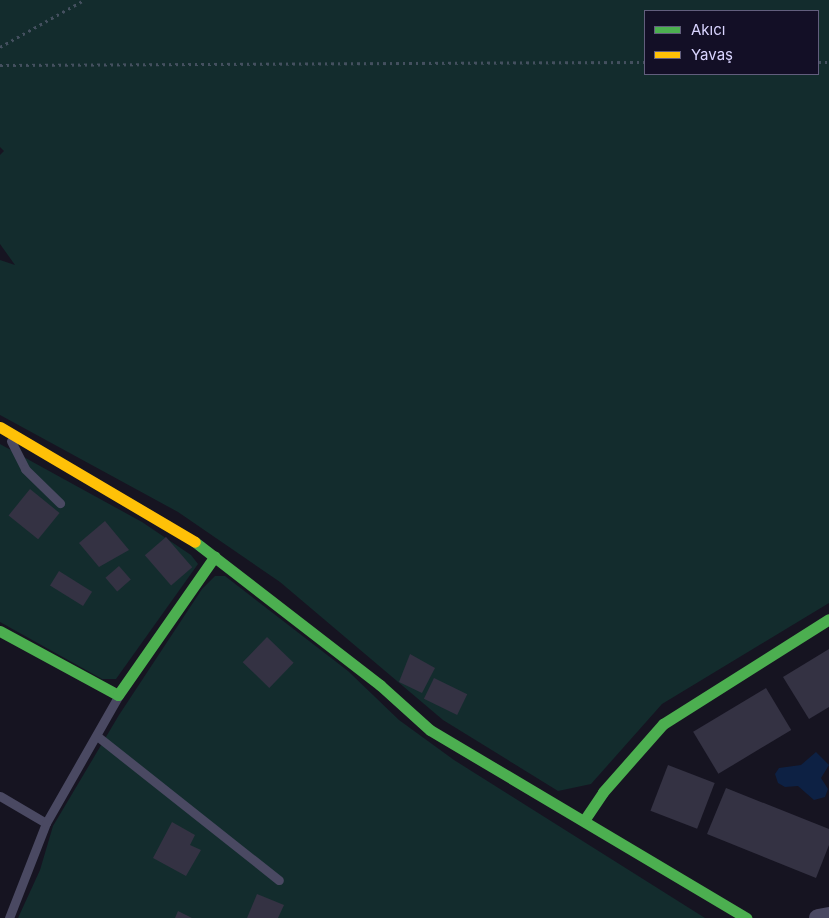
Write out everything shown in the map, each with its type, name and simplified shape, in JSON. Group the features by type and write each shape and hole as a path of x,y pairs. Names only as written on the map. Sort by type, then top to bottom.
{"street":[{"path":"3,429 167,522 215,556 359,667 430,730 585,819 746,918"},
{"path":"0,631 118,695 215,556"},
{"path":"585,819 602,792 663,724 829,619"},
{"path":"818,918 829,916"}],"lane":[{"path":"3,429 25,469 60,502"},
{"path":"9,918 46,824 97,736 118,695"},
{"path":"97,736 279,880"},
{"path":"0,796 46,824"}],"path":[{"path":"0,48 84,0"},
{"path":"0,65 644,62"}],"green space":[{"path":"0,0 829,0 829,603 662,704 591,784 558,791 443,720 280,582 178,512 0,415 0,260 15,265 0,244 0,155 4,151 0,147"},
{"path":"0,444 142,522 191,555 198,564 116,679 102,679 0,622"},
{"path":"215,576 225,576 348,671 399,720 454,760 705,918 18,918 40,870 53,826 119,715 202,589"}],"water":[{"path":"816,752 829,765 821,778 828,789 825,797 814,800 798,786 785,787 778,783 775,774 779,768 801,765"}],"building":[{"path":"30,489 60,513 38,539 9,515"},
{"path":"105,521 129,550 99,567 79,543"},
{"path":"166,537 192,567 171,586 145,555"},
{"path":"119,566 131,580 117,591 105,578"},
{"path":"59,571 92,592 83,606 50,585"},
{"path":"267,637 294,663 269,688 243,662"},
{"path":"829,649 829,707 809,719 783,677"},
{"path":"410,654 435,668 422,693 399,682"},
{"path":"434,678 467,694 457,715 424,699"},
{"path":"766,688 791,730 718,774 693,732"},
{"path":"668,765 715,783 697,829 650,811"},
{"path":"726,788 829,829 829,845 816,878 707,834"},
{"path":"172,822 195,835 190,845 201,850 186,876 153,858"},
{"path":"257,894 284,905 278,918 247,918"},
{"path":"178,911 192,918 175,918"}],"traffic: fast":[{"path":"195,542 380,685 430,730 746,918"},
{"path":"0,631 118,695 215,556"},
{"path":"585,819 603,792 663,724 829,619"}],"traffic: slow":[{"path":"0,427 195,542"}]}
